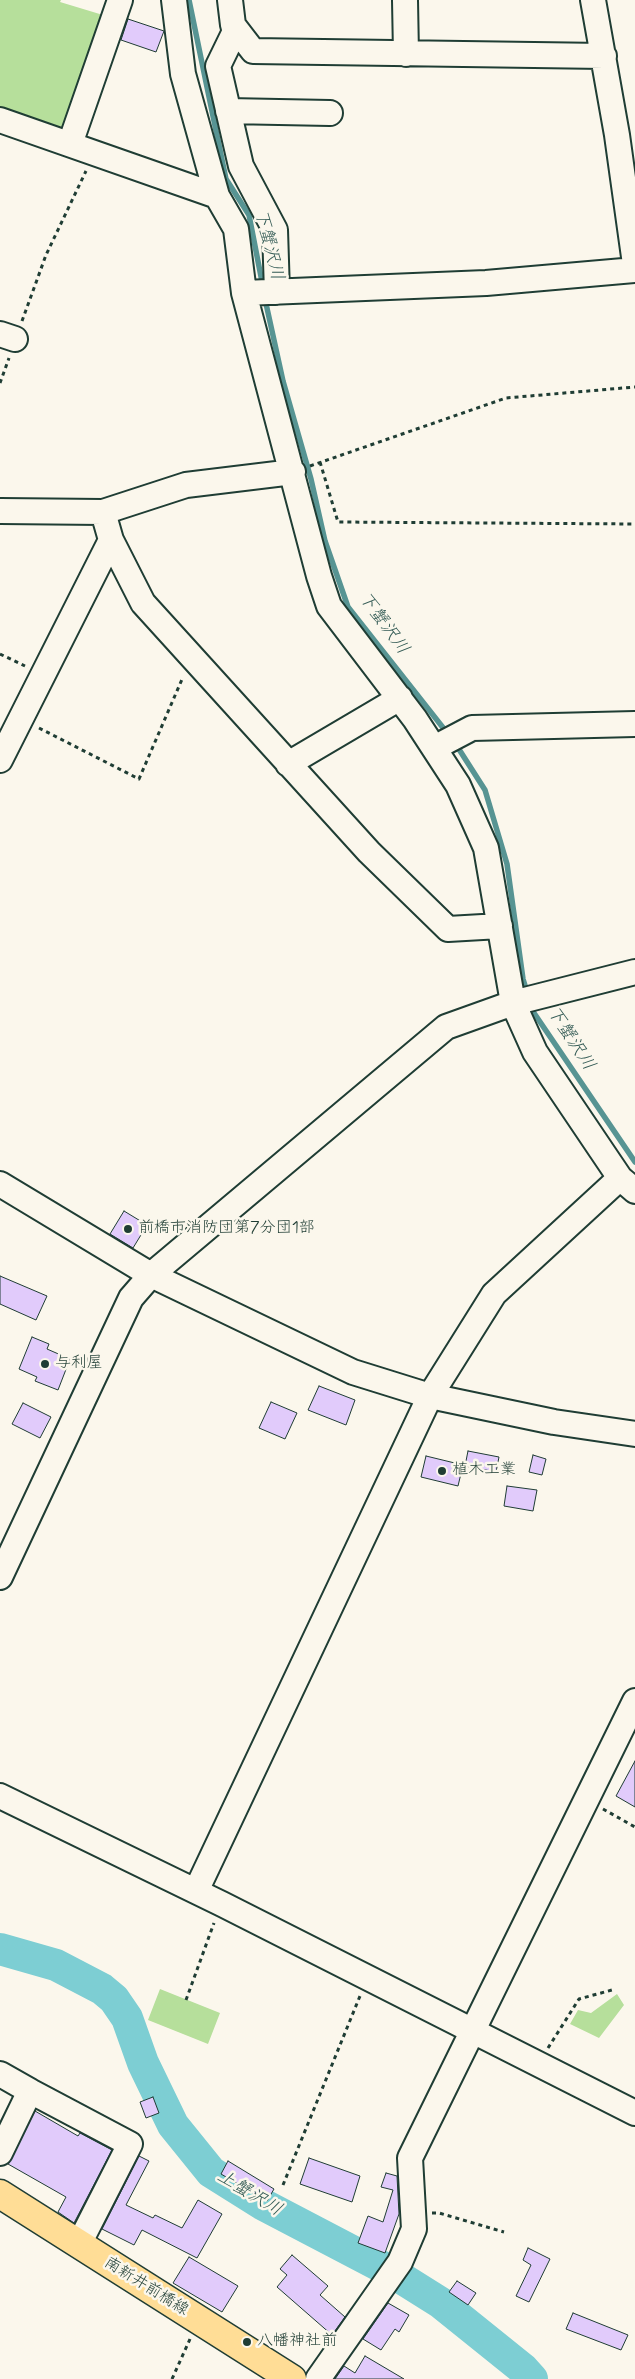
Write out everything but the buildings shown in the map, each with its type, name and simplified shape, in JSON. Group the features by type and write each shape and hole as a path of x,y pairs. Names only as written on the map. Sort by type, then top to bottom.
{"main road":[{"name":"南新井前橋線","path":"0,2194 292,2379"}],"street":[{"path":"70,144 120,0"},
{"path":"174,0 182,74 217,196 236,229 244,293 293,472 319,576 329,606 400,698 458,785 486,848 513,1003 535,1052 627,1184 494,1294 430,1396 196,1891"},
{"path":"230,0 233,25 253,51 604,56"},
{"path":"405,0 406,54"},
{"path":"594,0 604,56 626,133 635,264"},
{"path":"236,29 218,66 241,166 275,230 276,292"},
{"path":"228,111 330,113"},
{"path":"0,120 217,196"},
{"path":"244,293 486,283 635,270"},
{"path":"0,511 102,512 186,485 293,472"},
{"path":"102,512 111,540 143,604 369,852 448,929 500,926"},
{"path":"0,760 111,540"},
{"path":"288,764 400,698"},
{"path":"434,748 472,728 635,724"},
{"path":"0,1577 131,1298 151,1275 446,1027 513,1003 635,972"},
{"path":"0,1184 151,1275 353,1372 430,1396 554,1422 635,1434"},
{"path":"318,2379 400,2262 414,2229 410,2158 588,1800 635,1701"},
{"path":"0,1796 473,2029 635,2113"},
{"path":"0,2074 130,2144 79,2244"},
{"path":"0,2153 30,2090"}],"path":[{"path":"0,383 8,337 94,153"},
{"path":"293,472 506,398 635,387"},
{"path":"320,462 338,522 635,524"},
{"path":"0,654 43,674"},
{"path":"21,718 139,779 192,658"},
{"path":"588,1800 635,1827"},
{"path":"186,2000 222,1904"},
{"path":"283,2185 368,1977"},
{"path":"538,2063 579,1999 612,1990"},
{"path":"414,2213 439,2213 504,2232"},
{"path":"172,2379 199,2320"}],"green space":[{"path":"0,0 61,0 60,2 103,15 67,123 59,128 0,108"},
{"path":"160,1989 220,2013 208,2044 148,2020"},
{"path":"617,1994 624,2005 599,2038 570,2024 578,2010 591,2013"}],"waterway":[{"name":"下蟹沢川","path":"189,0 226,179 249,215 263,287"},
{"name":"下蟹沢川","path":"265,299 283,381 311,479 325,541 348,607 448,734"},
{"name":"下蟹沢川","path":"455,743 485,790 507,864 523,979 528,995"},
{"name":"下蟹沢川","path":"531,1004 534,1013 635,1162"},
{"name":"上蟹沢川","path":"0,1949 56,1965 102,1989 114,1999 127,2018 143,2063 173,2125 211,2172 262,2204 390,2271 441,2303 523,2369 532,2379"}],"place":[{"name":"前橋市消防団第7分団1部","path":"128,1229"},
{"name":"与利屋","path":"45,1364"},
{"name":"植木工業","path":"442,1471"},
{"name":"八幡神社前","path":"247,2342"}]}
